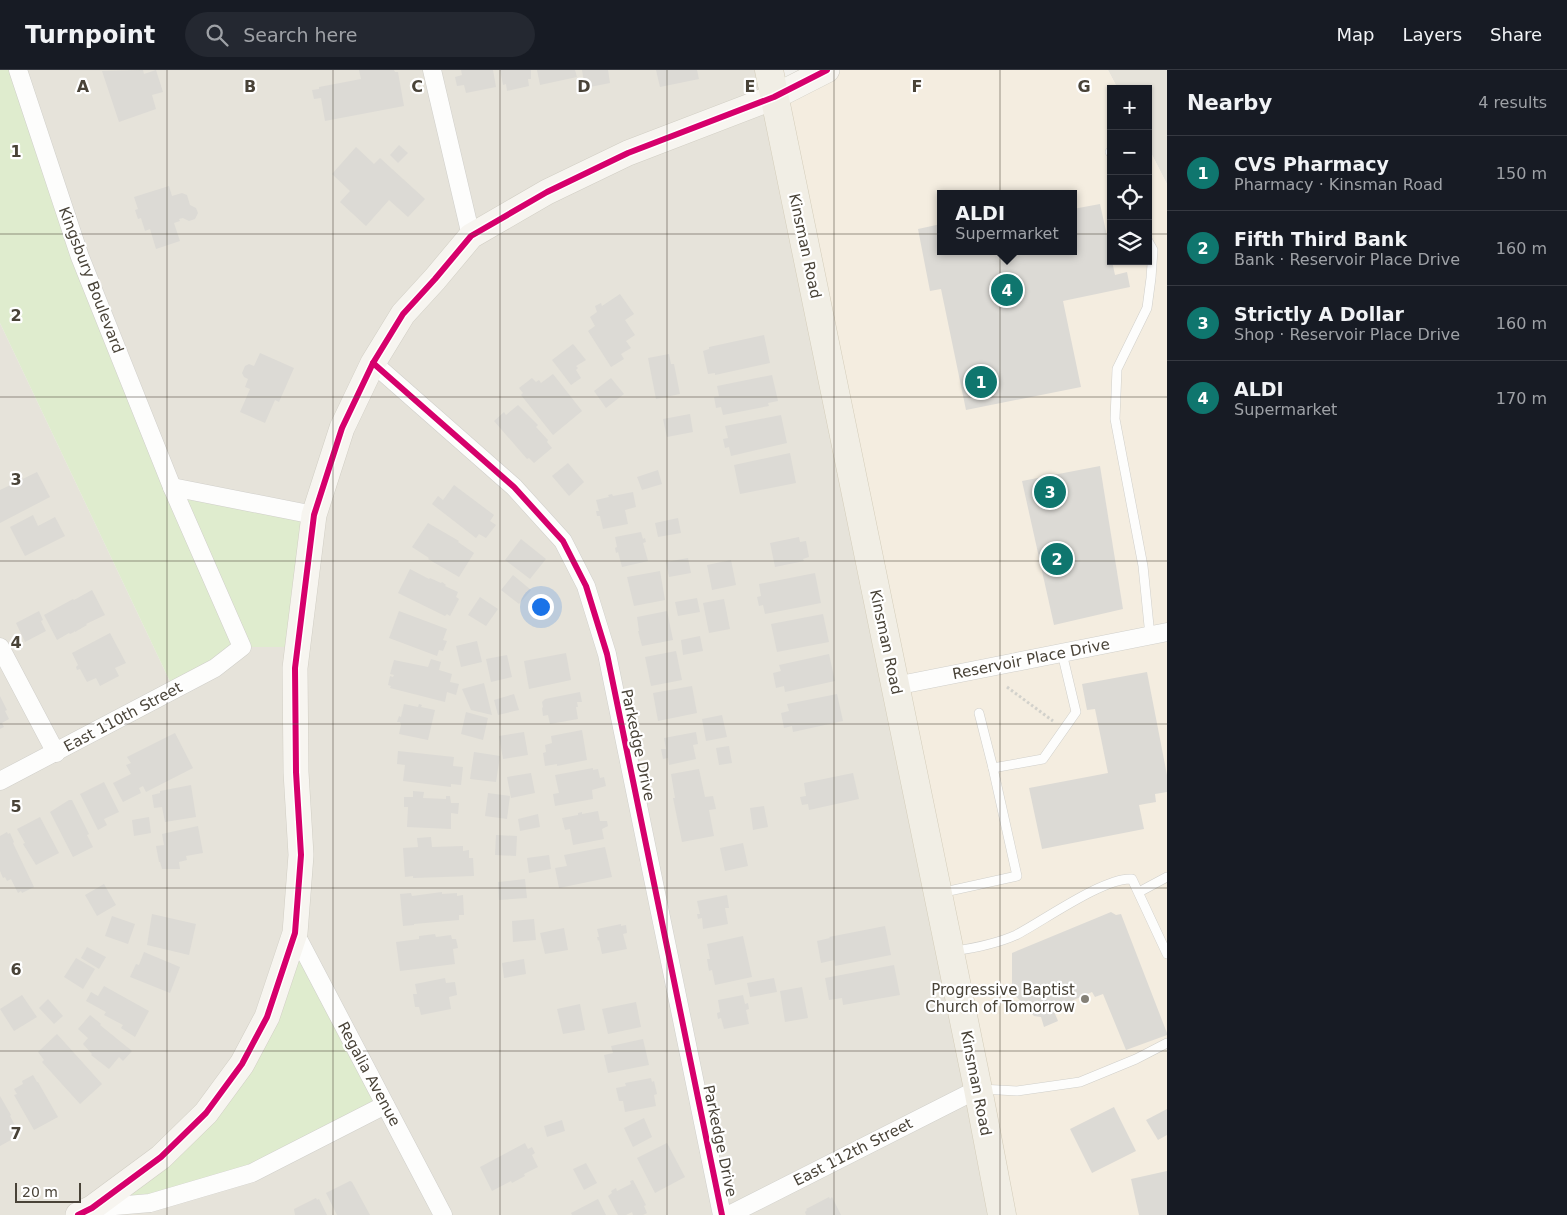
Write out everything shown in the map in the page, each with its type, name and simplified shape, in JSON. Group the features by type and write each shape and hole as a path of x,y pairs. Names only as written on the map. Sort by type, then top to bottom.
{"main road":[{"name":"Kinsman Road","path":"768,70 978,1089 1002,1215"}],"street":[{"name":"Kingsbury Boulevard","path":"18,70 80,257 172,488 242,647"},
{"path":"432,70 471,236"},
{"path":"85,1212 161,1157 206,1113 242,1064 267,1017 295,933 301,856 296,772 295,668 314,515 342,428 373,363 403,314 471,236 547,192 628,153 774,97 827,70"},
{"name":"Parkedge Drive","path":"373,363 514,487 563,541 586,586 607,654 722,1215"},
{"path":"172,488 314,515"},
{"name":"Reservoir Place Drive","path":"895,686 1159,634"},
{"path":"0,647 56,753"},
{"name":"East 110th Street","path":"0,781 215,668 242,647"},
{"name":"Regalia Avenue","path":"295,933 443,1215"},
{"name":"East 112th Street","path":"729,1215 978,1089"},
{"path":"85,1212 150,1203 252,1173 385,1105"}],"lane":[{"path":"1152,248 1152,264"},
{"path":"1152,265 1147,308 1117,369 1115,419 1143,566 1159,634"},
{"path":"993,768 1043,759 1076,712 1062,653"},
{"path":"938,894 1017,876 980,713"},
{"path":"1138,892 1167,877"},
{"path":"950,952 986,946 1016,934 1106,885 1125,878 1132,879 1167,954"},
{"path":"978,1089 1017,1091 1080,1082 1136,1059 1167,1043"}],"path":[{"path":"1008,687 1056,724"}],"shaded area":[{"path":"18,70 769,70 1002,1215 0,1215 0,323 174,690 172,487"},
{"path":"827,70 1108,70 1116,85 1107,85 1107,265 1152,265 1152,155 1167,184 1167,1215 1002,1215 774,97"},
{"path":"1108,70 1167,70 1167,184 1152,155 1152,85 1116,85"}],"green space":[{"path":"0,70 18,70 172,487 314,515 297,647 242,647 174,690 0,323"},
{"path":"295,933 385,1105 252,1173 92,1208 206,1113"}],"building":[{"path":"143,70 144,74 156,70 163,92 152,95 156,109 119,122 102,71"},
{"path":"359,70 394,70 398,72 404,106 325,121 321,98 314,99 312,90 361,79"},
{"path":"461,70 493,70 496,87 466,93 464,85 457,86 455,77 462,75"},
{"path":"500,70 531,70 531,79 528,79 529,86 507,91 506,84 503,85"},
{"path":"537,70 575,70 577,77 540,85"},
{"path":"582,70 608,70 610,83 585,88"},
{"path":"656,70 697,70 699,79 660,87"},
{"path":"399,145 408,153 398,163 390,155"},
{"path":"356,147 374,164 380,158 425,199 408,217 389,200 366,226 340,202 350,191 332,174"},
{"path":"169,186 172,196 182,193 187,195 190,205 196,208 198,213 195,219 189,221 183,218 174,223 180,241 156,249 150,229 145,231 141,218 138,219 135,210 138,209 134,197"},
{"path":"1100,204 1107,236 1107,265 1113,265 1115,275 1127,272 1130,287 1063,301 1081,387 966,410 941,289 930,291 918,229 937,225 937,255 1077,255 1077,208"},
{"path":"620,294 634,314 625,320 635,335 626,341 631,348 621,354 624,359 611,367 588,331 595,326 590,317 597,312 595,306 601,303 602,306"},
{"path":"764,335 770,363 715,375 715,373 708,374 703,351 709,349 709,347"},
{"path":"573,344 586,360 576,366 578,368 576,370 581,378 571,385 552,360"},
{"path":"260,353 294,368 279,402 275,400 265,423 240,412 250,389 245,387 248,379 242,373 245,366 249,364 254,366"},
{"path":"669,354 671,364 674,364 680,394 656,399 648,358"},
{"path":"553,374 582,411 553,435 521,395 523,393 519,388 532,378 536,382 539,380 541,383"},
{"path":"772,375 778,401 768,403 769,406 723,415 721,407 716,408 714,397 719,396 717,386"},
{"path":"611,378 624,394 606,408 594,391"},
{"path":"518,405 538,425 536,427 548,440 547,442 552,448 534,463 529,458 527,459 494,421 504,412 506,415"},
{"path":"690,414 693,432 667,437 663,419"},
{"path":"781,415 787,443 731,456 729,447 725,448 723,439 728,438 725,426"},
{"path":"790,453 796,483 740,494 734,465"},
{"path":"568,463 584,482 569,496 552,476"},
{"path":"1100,466 1123,609 1054,625 1022,481"},
{"path":"658,470 662,484 642,490 637,477"},
{"path":"37,472 50,497 0,523 0,490"},
{"path":"454,485 494,515 490,521 496,525 486,538 479,534 476,538 432,504 438,496 443,500"},
{"path":"633,492 636,507 625,510 628,524 603,529 600,516 597,516 596,511 599,511 596,500 609,497 608,495 612,494 613,496"},
{"path":"33,515 38,526 55,517 65,536 25,556 10,527"},
{"path":"678,518 681,533 658,537 655,523"},
{"path":"428,523 459,541 474,553 459,577 428,559 412,547"},
{"path":"641,532 646,542 643,543 648,561 622,567 618,552 616,553 615,537"},
{"path":"799,537 800,542 806,541 809,557 803,559 804,561 775,567 770,543"},
{"path":"521,539 546,559 530,579 505,560"},
{"path":"688,558 691,573 669,577 666,562"},
{"path":"731,560 736,585 712,590 707,565"},
{"path":"410,569 429,579 442,582 445,586 458,592 456,597 459,599 450,616 447,614 445,616 398,593"},
{"path":"660,571 665,600 634,606 627,577"},
{"path":"815,573 821,603 765,614 763,605 759,606 757,597 761,596 759,584"},
{"path":"513,575 531,590 519,604 501,590"},
{"path":"92,590 105,615 57,640 44,615"},
{"path":"480,597 498,609 486,626 468,615"},
{"path":"697,598 700,612 678,616 675,602"},
{"path":"724,599 730,629 709,633 703,603"},
{"path":"39,611 46,631 25,642 16,623"},
{"path":"399,611 447,629 443,640 447,641 443,651 439,650 437,656 389,638"},
{"path":"667,611 673,640 642,646 637,617"},
{"path":"823,614 829,642 777,652 771,624"},
{"path":"110,633 126,663 115,668 119,676 100,686 96,678 87,682 80,669 77,670 76,667 78,665 72,653"},
{"path":"700,636 703,651 683,655 681,640"},
{"path":"477,641 482,662 461,667 456,646"},
{"path":"676,651 682,680 651,686 645,657"},
{"path":"566,653 571,680 529,689 524,661"},
{"path":"829,654 835,681 785,692 784,686 776,688 773,673 781,671 779,665"},
{"path":"507,655 512,677 491,682 486,659"},
{"path":"431,659 441,662 439,670 452,674 450,682 459,684 456,695 447,692 445,702 390,688 391,686 388,685 390,676 393,677 394,675 390,674 394,660 428,667"},
{"path":"1147,672 1167,775 1167,792 1155,794 1156,802 1139,805 1144,829 1042,849 1029,788 1108,773 1095,709 1087,710 1082,684"},
{"path":"484,683 492,715 471,710 462,689"},
{"path":"692,686 697,713 658,721 653,693"},
{"path":"580,692 582,702 577,702 578,707 576,707 578,719 550,724 548,715 543,716 542,702 545,699"},
{"path":"514,694 519,710 498,715 494,700"},
{"path":"837,694 843,721 793,732 792,726 784,728 781,713 789,711 787,704"},
{"path":"0,696 9,719 2,723 4,727 0,729"},
{"path":"404,704 418,707 419,704 422,705 421,707 435,710 428,740 399,734 401,725 400,722 397,722 399,716 401,717"},
{"path":"466,712 488,718 483,740 461,734"},
{"path":"722,715 727,737 706,741 702,719"},
{"path":"582,730 587,760 557,766 557,764 545,766 543,753 546,752 545,745 552,743 551,736"},
{"path":"524,732 528,755 503,759 499,736"},
{"path":"696,732 698,744 693,745 696,759 669,765 668,758 663,759 661,749 666,749 664,738"},
{"path":"175,733 193,768 146,792 143,786 139,788 141,793 123,802 113,783 131,774 126,765 131,763 127,757"},
{"path":"729,746 732,763 719,765 716,748"},
{"path":"398,751 454,757 453,766 463,767 461,785 451,784 451,787 403,781 405,765 397,764"},
{"path":"474,752 500,756 496,782 470,779"},
{"path":"593,768 593,770 598,769 600,778 604,777 606,786 592,790 593,799 555,806 553,794 559,793 555,775"},
{"path":"699,769 705,797 713,796 716,809 709,810 714,836 682,842 673,798 675,798 671,774"},
{"path":"531,773 535,793 511,798 507,777"},
{"path":"853,773 859,799 809,810 808,804 802,805 800,797 806,796 804,783"},
{"path":"104,782 119,812 104,819 107,825 98,830 80,794"},
{"path":"191,785 196,817 165,822 162,807 154,808 152,795 160,793 160,791"},
{"path":"413,791 424,792 423,798 446,799 446,796 450,796 451,803 459,803 458,814 451,813 451,829 407,827 408,807 404,807 404,797 413,797"},
{"path":"488,793 510,796 507,819 485,816"},
{"path":"72,800 89,834 87,835 93,847 73,857 50,812"},
{"path":"764,806 768,827 753,830 750,808"},
{"path":"598,811 600,821 607,821 608,826 602,829 604,839 573,845 570,829 565,830 562,818 578,815 578,813 582,812 582,814"},
{"path":"538,814 540,827 520,831 518,819"},
{"path":"40,817 59,853 36,865 23,844 25,843 17,829"},
{"path":"149,817 151,833 134,836 132,820"},
{"path":"198,826 203,853 186,856 187,860 179,862 180,869 162,869 156,846 164,845 162,834"},
{"path":"7,832 8,834 10,833 34,887 22,893 21,891 18,893 11,879 7,881 5,877 3,878 0,871 0,836"},
{"path":"496,835 517,836 516,856 495,855"},
{"path":"431,837 432,847 463,846 463,851 469,850 469,858 473,858 474,876 405,877 403,848 418,847 417,838"},
{"path":"743,843 748,866 725,871 720,848"},
{"path":"605,847 612,877 559,888 555,868 567,866 564,855"},
{"path":"549,855 551,869 529,873 527,858"},
{"path":"525,879 527,898 499,900 498,882"},
{"path":"104,884 116,905 97,916 85,895"},
{"path":"442,892 442,894 457,893 457,896 463,895 464,915 459,915 459,920 403,926 400,894 411,893 412,896"},
{"path":"727,895 729,908 725,908 728,924 703,929 702,918 698,919 697,914 700,914 697,901"},
{"path":"1111,912 1116,915 1121,914 1167,1033 1167,1035 1126,1050 1103,994 1095,997 1092,992 1053,1009 1058,1021 1044,1027 1041,1017 1034,1016 1012,992 1012,953"},
{"path":"152,914 196,924 189,955 147,945"},
{"path":"112,916 135,924 128,944 105,936"},
{"path":"534,919 536,940 513,942 512,921"},
{"path":"621,924 621,926 626,925 627,933 623,934 627,949 602,954 597,937 599,937 597,929"},
{"path":"885,926 891,955 835,966 834,960 821,963 817,941"},
{"path":"564,928 568,950 545,954 540,933"},
{"path":"435,934 436,937 451,935 452,939 456,939 458,948 453,949 455,964 400,971 396,942 419,939 419,936"},
{"path":"743,936 752,977 715,985 712,970 709,971 707,959 710,959 707,944"},
{"path":"87,947 106,957 99,969 81,958"},
{"path":"144,952 180,967 170,993 130,977 136,964 139,965"},
{"path":"76,958 95,969 83,989 64,977"},
{"path":"524,959 526,974 504,978 502,963"},
{"path":"894,965 900,995 843,1005 842,998 829,1000 825,978"},
{"path":"445,978 446,983 455,982 457,995 449,997 451,1009 421,1015 419,1007 415,1007 413,994 417,994 415,984"},
{"path":"774,978 777,992 750,997 747,983"},
{"path":"104,986 149,1011 135,1037 121,1028 123,1025 104,1015 106,1012 86,1001 91,992 98,996"},
{"path":"802,987 808,1018 785,1022 780,991"},
{"path":"22,995 37,1017 14,1031 0,1009"},
{"path":"743,995 745,1004 748,1003 749,1009 746,1010 749,1024 724,1029 721,1018 718,1019 717,1013 720,1012 718,1000"},
{"path":"48,999 63,1016 54,1024 39,1008"},
{"path":"636,1002 641,1027 608,1034 602,1009"},
{"path":"580,1004 585,1030 563,1034 557,1009"},
{"path":"90,1015 132,1051 123,1061 119,1057 109,1069 91,1055 83,1044 88,1038 78,1029"},
{"path":"57,1034 102,1084 80,1104 42,1062 44,1060 38,1052"},
{"path":"643,1039 649,1065 608,1073 604,1055 613,1053 611,1046"},
{"path":"33,1075 58,1117 34,1130 14,1095 17,1094 14,1089 23,1084 22,1081"},
{"path":"651,1078 652,1082 654,1081 657,1094 654,1095 656,1106 625,1112 623,1101 619,1101 616,1088 626,1086 625,1083"},
{"path":"0,1096 20,1135 0,1146"},
{"path":"1114,1107 1136,1151 1092,1173 1070,1129"},
{"path":"1167,1109 1167,1135 1158,1140 1146,1120"},
{"path":"644,1118 652,1137 633,1147 624,1128"},
{"path":"562,1120 565,1131 547,1137 544,1126"},
{"path":"525,1143 528,1149 532,1147 535,1153 532,1155 538,1167 512,1183 511,1181 492,1191 480,1167"},
{"path":"667,1143 685,1177 655,1193 637,1158"},
{"path":"586,1163 597,1183 584,1190 573,1169"},
{"path":"1167,1171 1167,1215 1139,1215 1131,1179"},
{"path":"633,1180 646,1205 644,1206 647,1213 633,1215 632,1212 626,1215 618,1215 608,1196 612,1193 611,1191 616,1188 617,1191 631,1184 630,1181"},
{"path":"350,1181 370,1215 337,1215 326,1193"},
{"path":"829,1197 830,1199 832,1197 841,1215 806,1215 806,1209"},
{"path":"316,1198 317,1200 319,1199 327,1215 295,1215 294,1209"},
{"path":"598,1199 606,1215 572,1215 571,1213"}],"cycle path":[{"path":"78,1215 92,1208 161,1157 206,1113 242,1064 267,1017 295,933 301,855 296,772 295,668 314,515 342,428 373,363 403,314 471,236 547,192 628,153 774,97 827,70"},
{"path":"373,363 514,487 563,541 586,586 607,654 722,1215"}],"place":[{"name":"ALDI","path":"1007,290"},
{"name":"CVS Pharmacy","path":"981,382"},
{"name":"Strictly A Dollar","path":"1050,492"},
{"name":"Fifth Third Bank","path":"1057,559"},
{"name":"Progressive Baptist Church of Tomorrow","path":"1085,999"}]}
